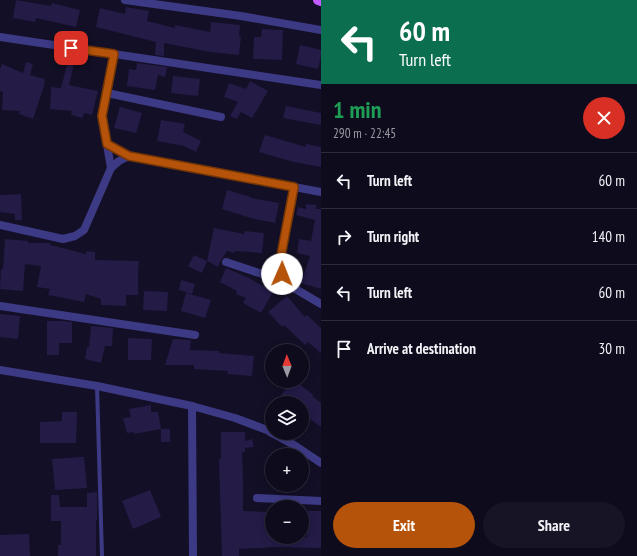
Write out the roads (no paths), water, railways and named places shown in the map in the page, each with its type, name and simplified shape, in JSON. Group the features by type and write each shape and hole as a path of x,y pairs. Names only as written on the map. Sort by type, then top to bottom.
{"street":[{"path":"125,0 241,16 321,30"},
{"path":"0,37 321,84"},
{"path":"111,168 102,116 114,54"},
{"path":"107,93 221,117"},
{"path":"107,144 129,156 321,192"},
{"path":"0,225 63,239 75,236 84,230 111,168 119,161 129,156"},
{"path":"294,187 280,261 282,274 292,287 321,304"},
{"path":"226,262 259,273 270,275 282,274"},
{"path":"0,306 194,335"},
{"path":"0,370 97,386 192,406 236,418 265,429"},
{"path":"192,406 193,556"},
{"path":"285,440 321,463"},
{"path":"257,498 321,501"}],"lane":[{"path":"97,386 102,556"}]}
